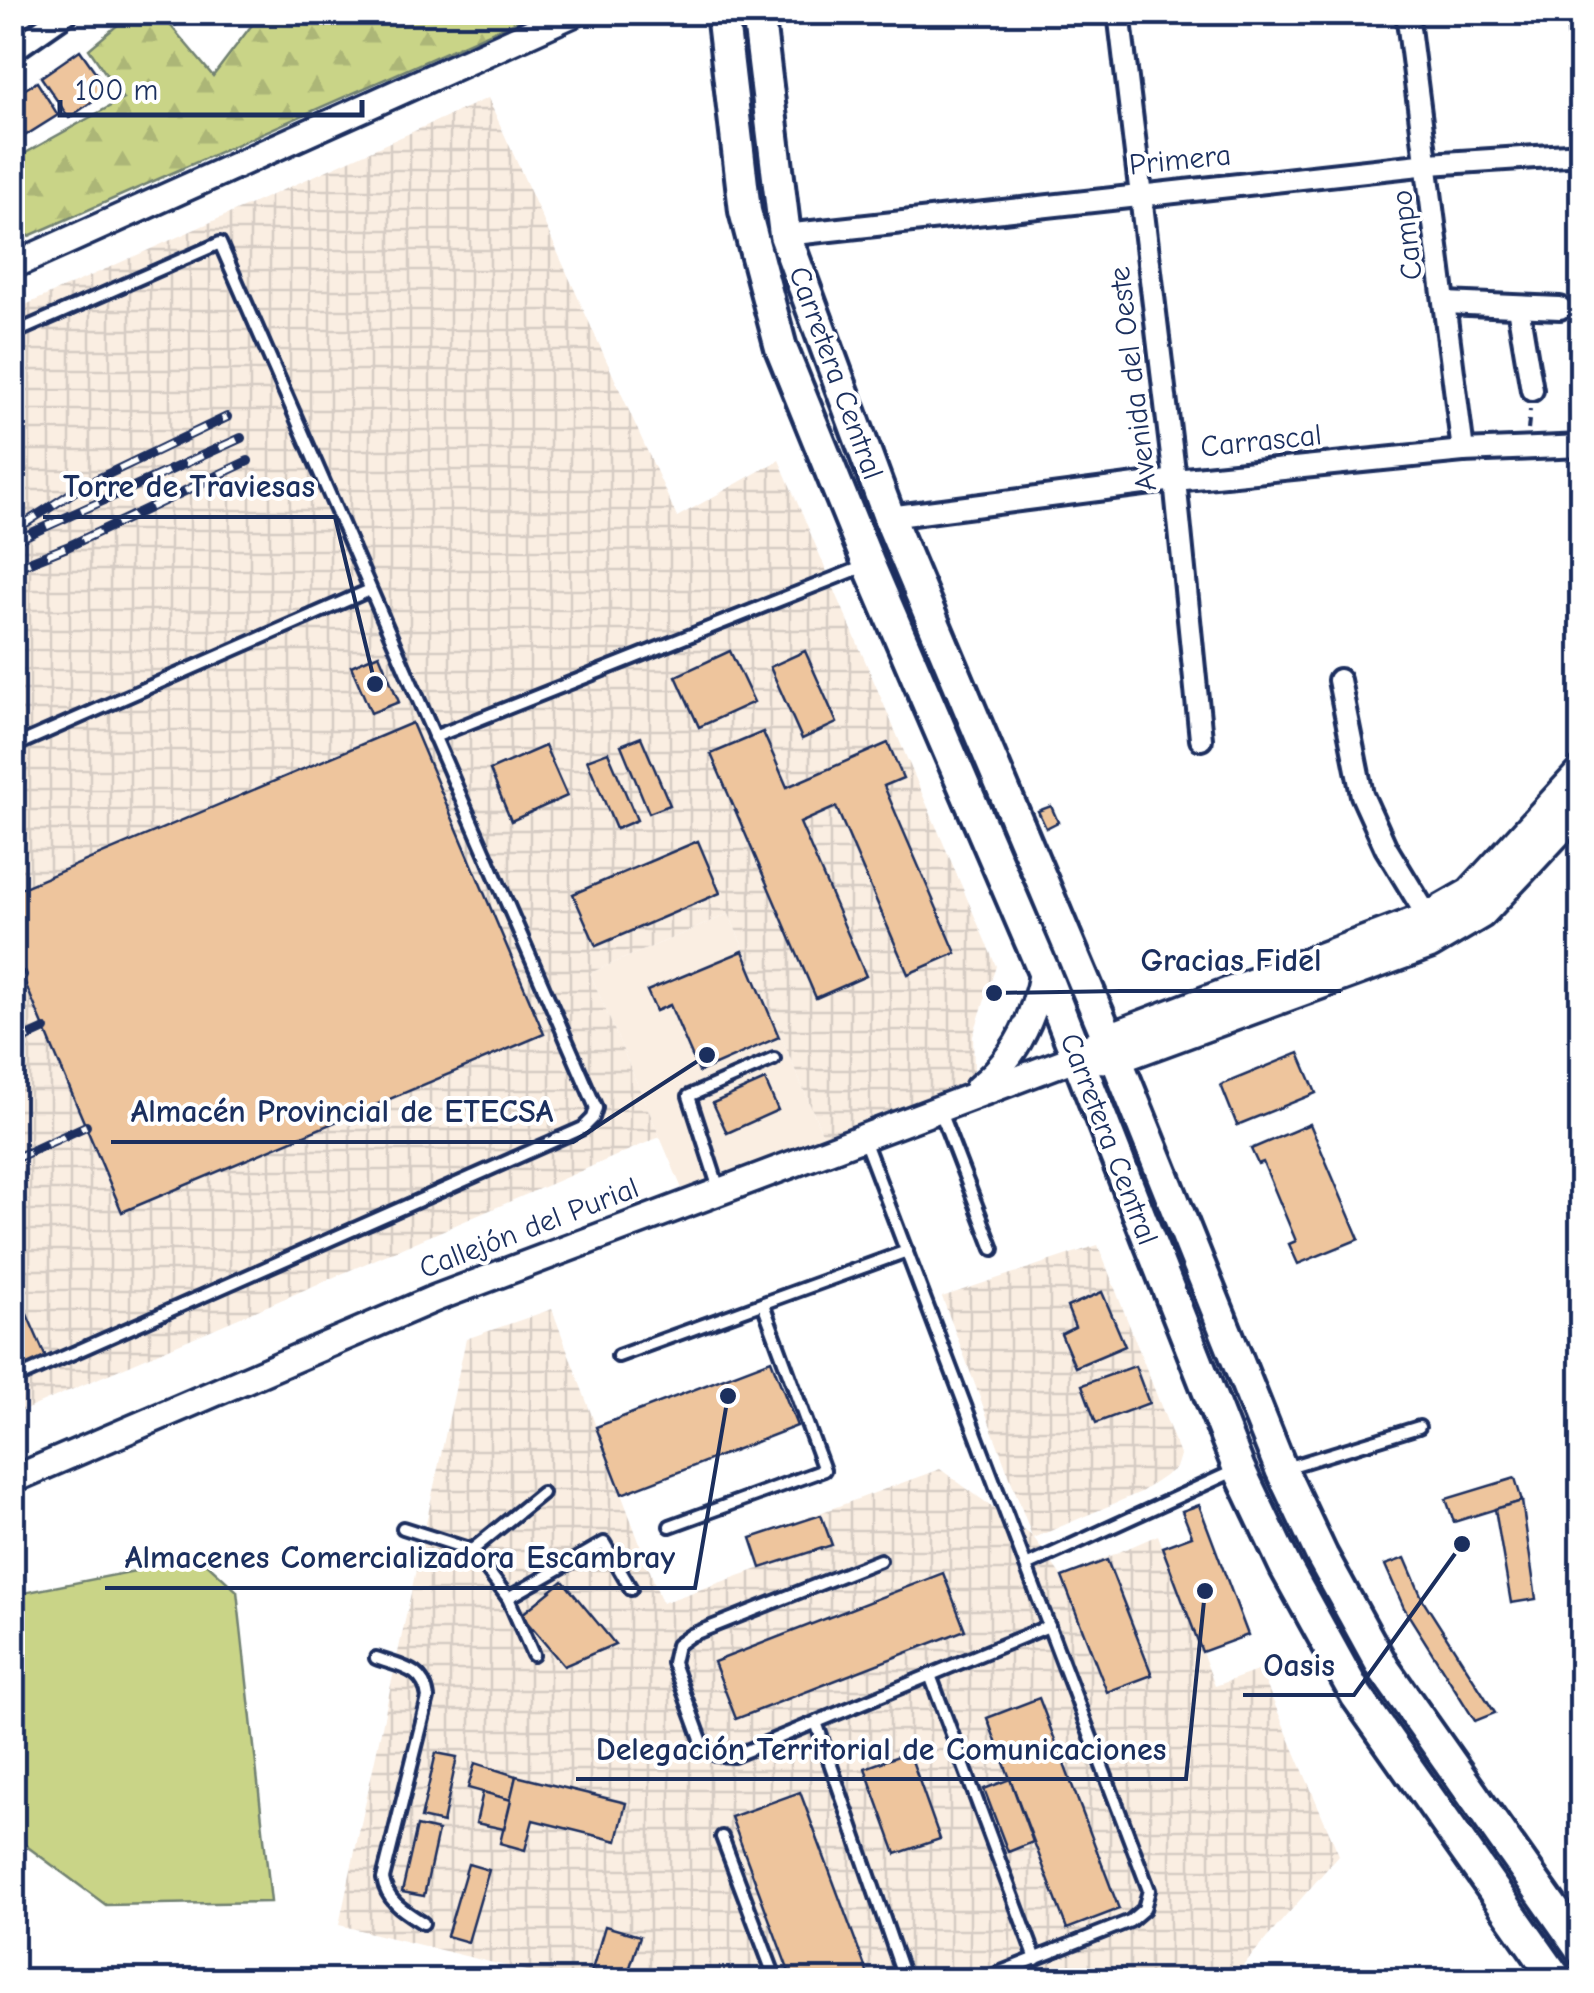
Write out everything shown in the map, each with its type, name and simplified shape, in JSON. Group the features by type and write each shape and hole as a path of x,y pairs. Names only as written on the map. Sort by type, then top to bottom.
{"main road":[{"path":"694,12 726,44"},
{"name":"Carretera Central","path":"722,12 744,211 776,330 869,565 1042,970 1238,1469 1286,1568 1356,1696 1557,1980"},
{"name":"Carretera Central","path":"758,12 786,235 889,517 1112,1048 1281,1469 1322,1556 1384,1669 1582,1950"},
{"path":"1112,1048 1428,918 1470,892 1582,771"},
{"path":"1077,1057 1430,944 1480,914 1582,806"},
{"path":"1238,1469 1281,1469"}],"street":[{"path":"12,52 68,12"},
{"path":"12,266 577,12"},
{"name":"Avenida del Oeste","path":"1118,12 1175,480 1201,740"},
{"name":"Campo","path":"1407,12 1463,451"},
{"path":"1578,12 1582,48"},
{"name":"Primera","path":"786,235 1429,164 1582,154"},
{"path":"1446,303 1560,308"},
{"path":"1518,307 1532,390"},
{"name":"Carrascal","path":"889,517 1175,480 1463,451 1582,446"},
{"path":"1339,680 1362,795 1386,848 1428,918"},
{"path":"966,1098 994,1075 1020,1042 1038,1002 1042,970"},
{"name":"Callejón del Purial","path":"12,1480 436,1298 1077,1057"}],"lane":[{"path":"12,334 220,244 596,1108 583,1128 12,1380"},
{"path":"434,737 869,565"},
{"path":"12,748 370,590"},
{"path":"719,1190 689,1096 774,1060"},
{"path":"938,1108 993,1249"},
{"path":"862,1136 1149,1890 1144,1909 1130,1921 981,1980"},
{"path":"618,1356 906,1251"},
{"path":"670,1526 824,1470 763,1304"},
{"path":"1281,1469 1419,1427"},
{"path":"1026,1566 1238,1469"},
{"path":"472,1550 542,1493"},
{"path":"403,1528 472,1550 508,1598 533,1655"},
{"path":"508,1598 604,1543 631,1590"},
{"path":"880,1560 691,1634 678,1646 673,1663 703,1746 716,1755 734,1756 1048,1626"},
{"path":"376,1658 418,1672 426,1683 428,1698 383,1879 386,1894 423,1924"},
{"path":"930,1675 1036,1959"},
{"path":"816,1722 905,1980"},
{"path":"722,1836 776,1980"}],"path":[{"path":"1526,451 1532,390"}],"shaded area":[{"path":"488,98 677,517 779,460 996,966 973,1036 974,1070 962,1087 825,1140 729,914 590,973 660,1137 13,1415 12,311"},
{"path":"729,914 825,1140 683,1191 590,973"},
{"path":"1098,1245 1180,1455 1176,1468 1141,1492 1034,1538 1062,1577 1158,1535 1215,1686 1260,1670 1339,1855 1234,1976 1224,1980 535,1980 526,1971 339,1925 466,1339 552,1309 662,1603 761,1568 751,1538 940,1469 1032,1536 942,1297"}],"green space":[{"path":"133,12 160,13 213,76 261,13 535,13 13,243 13,160 123,99 89,49"},
{"path":"201,1558 237,1591 271,1902 106,1905 13,1836 13,1595"}],"building":[{"path":"167,12 194,12 176,25"},
{"path":"80,50 108,90 69,118 41,77"},
{"path":"37,82 58,115 15,142 12,97"},
{"path":"730,651 754,702 699,727 676,676"},
{"path":"805,651 837,723 802,739 770,667"},
{"path":"379,654 399,702 371,713 351,666"},
{"path":"412,723 544,1034 122,1212 12,952 12,892"},
{"path":"763,732 787,787 888,743 903,778 884,786 956,953 908,974 836,807 800,823 866,976 816,998 711,754"},
{"path":"641,737 670,805 649,813 621,745"},
{"path":"545,746 567,796 511,821 490,770"},
{"path":"608,752 637,820 616,829 587,760"},
{"path":"1051,806 1058,822 1046,828 1038,811"},
{"path":"698,841 720,893 596,946 573,894"},
{"path":"743,951 779,1037 699,1072 670,1005 656,1011 647,991"},
{"path":"1299,1053 1316,1093 1237,1125 1221,1085"},
{"path":"765,1080 778,1110 727,1133 713,1103"},
{"path":"1310,1124 1359,1239 1298,1264 1289,1244 1296,1241 1263,1162 1258,1164 1251,1149"},
{"path":"12,1280 47,1360 12,1375"},
{"path":"1102,1292 1125,1346 1075,1367 1061,1334 1075,1327 1067,1307"},
{"path":"771,1360 797,1426 622,1494 596,1427"},
{"path":"1135,1366 1149,1403 1096,1423 1082,1385"},
{"path":"1515,1478 1522,1501 1454,1522 1446,1499"},
{"path":"1522,1501 1536,1599 1511,1603 1495,1509"},
{"path":"1199,1505 1248,1635 1202,1652 1162,1547 1192,1536 1182,1511"},
{"path":"821,1515 832,1545 761,1568 751,1538"},
{"path":"1405,1558 1423,1600 1495,1713 1475,1721 1404,1608 1385,1565"},
{"path":"1107,1560 1152,1675 1107,1692 1062,1577"},
{"path":"943,1573 965,1630 736,1719 714,1662"},
{"path":"563,1581 615,1644 564,1666 521,1615"},
{"path":"1039,1698 1119,1909 1067,1929 987,1718"},
{"path":"909,1752 940,1839 896,1854 865,1768"},
{"path":"436,1753 457,1757 443,1823 421,1818"},
{"path":"475,1763 516,1776 511,1800 468,1788"},
{"path":"516,1776 626,1803 617,1841 533,1820 525,1850 500,1843"},
{"path":"1010,1779 1033,1842 1008,1852 984,1789"},
{"path":"483,1792 511,1800 504,1829 476,1823"},
{"path":"800,1792 870,1980 792,1980 731,1817"},
{"path":"417,1826 438,1831 424,1896 402,1892"},
{"path":"468,1864 489,1870 468,1942 447,1936"},
{"path":"605,1926 640,1936 626,1980 589,1980"}],"railway":[{"path":"21,526 81,487 227,417"},
{"path":"12,542 241,438"},
{"path":"12,569 248,461"},
{"path":"12,980 23,975"},
{"path":"12,1044 45,1029"},
{"path":"12,1160 86,1126"}],"place":[{"name":"Torre de Traviesas","path":"375,684"},
{"name":"Gracias Fidel","path":"994,993"},
{"name":"Almacén Provincial de ETECSA","path":"707,1055"},
{"name":"Almacenes Comercializadora Escambray","path":"728,1396"},
{"name":"Oasis","path":"1462,1544"},
{"name":"Delegación Territorial de Comunicaciones","path":"1205,1591"}]}
